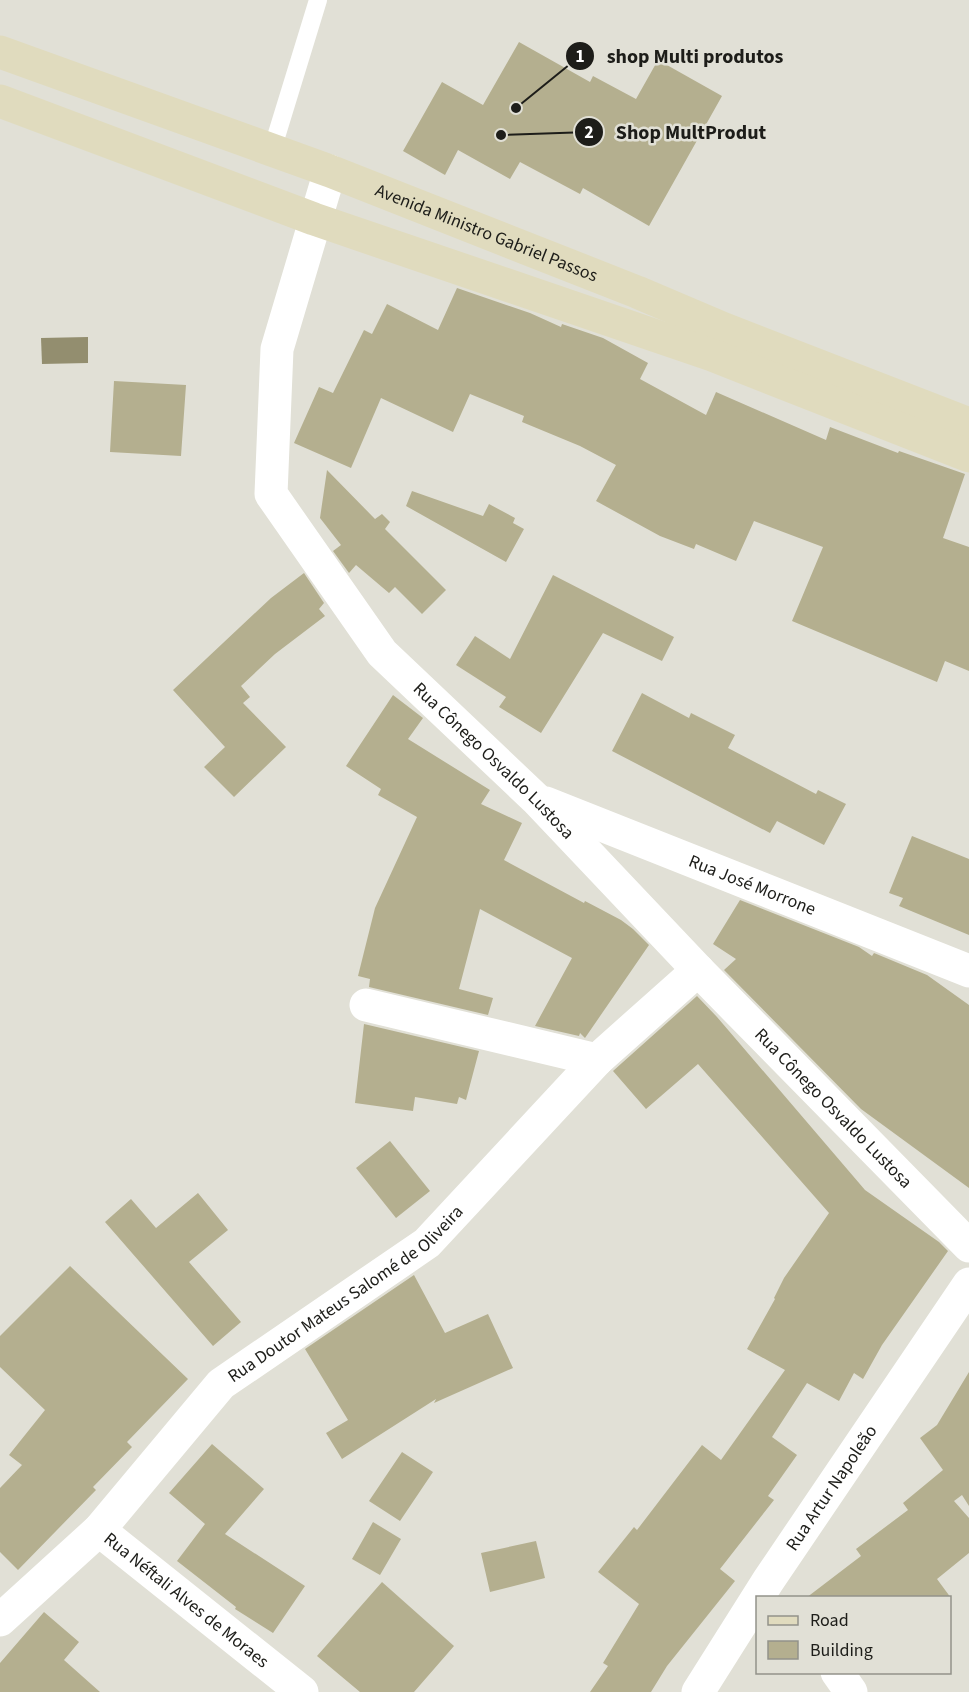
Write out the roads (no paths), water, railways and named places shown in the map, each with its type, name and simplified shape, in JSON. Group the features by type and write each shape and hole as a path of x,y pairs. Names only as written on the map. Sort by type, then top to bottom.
{"main road":[{"name":"Avenida Ministro Gabriel Passos","path":"0,52 330,171 637,292 966,439"},
{"path":"0,101 315,219 711,355 966,439"}],"street":[{"name":"Rua Cônego Osvaldo Lustosa","path":"330,171 278,349 271,494 382,653 536,799 698,970 969,1246"},
{"name":"Rua José Morrone","path":"536,799 969,971"},
{"name":"Rua Doutor Mateus Salomé de Oliveira","path":"0,1620 99,1530 221,1384 427,1243 597,1060 698,970"},
{"path":"366,1005 597,1060"},
{"name":"Rua Artur Napoleão","path":"774,1589 969,1284"},
{"name":"Rua Néftali Alves de Moraes","path":"99,1530 296,1690"},
{"name":"Rua Artur Napoleão","path":"698,1692 756,1613"},
{"path":"838,1674 851,1692"}],"lane":[{"path":"272,150 318,0"}],"place":[{"name":"shop Multi produtos","path":"516,108"},
{"name":"Shop MultProdut","path":"501,135"}]}
